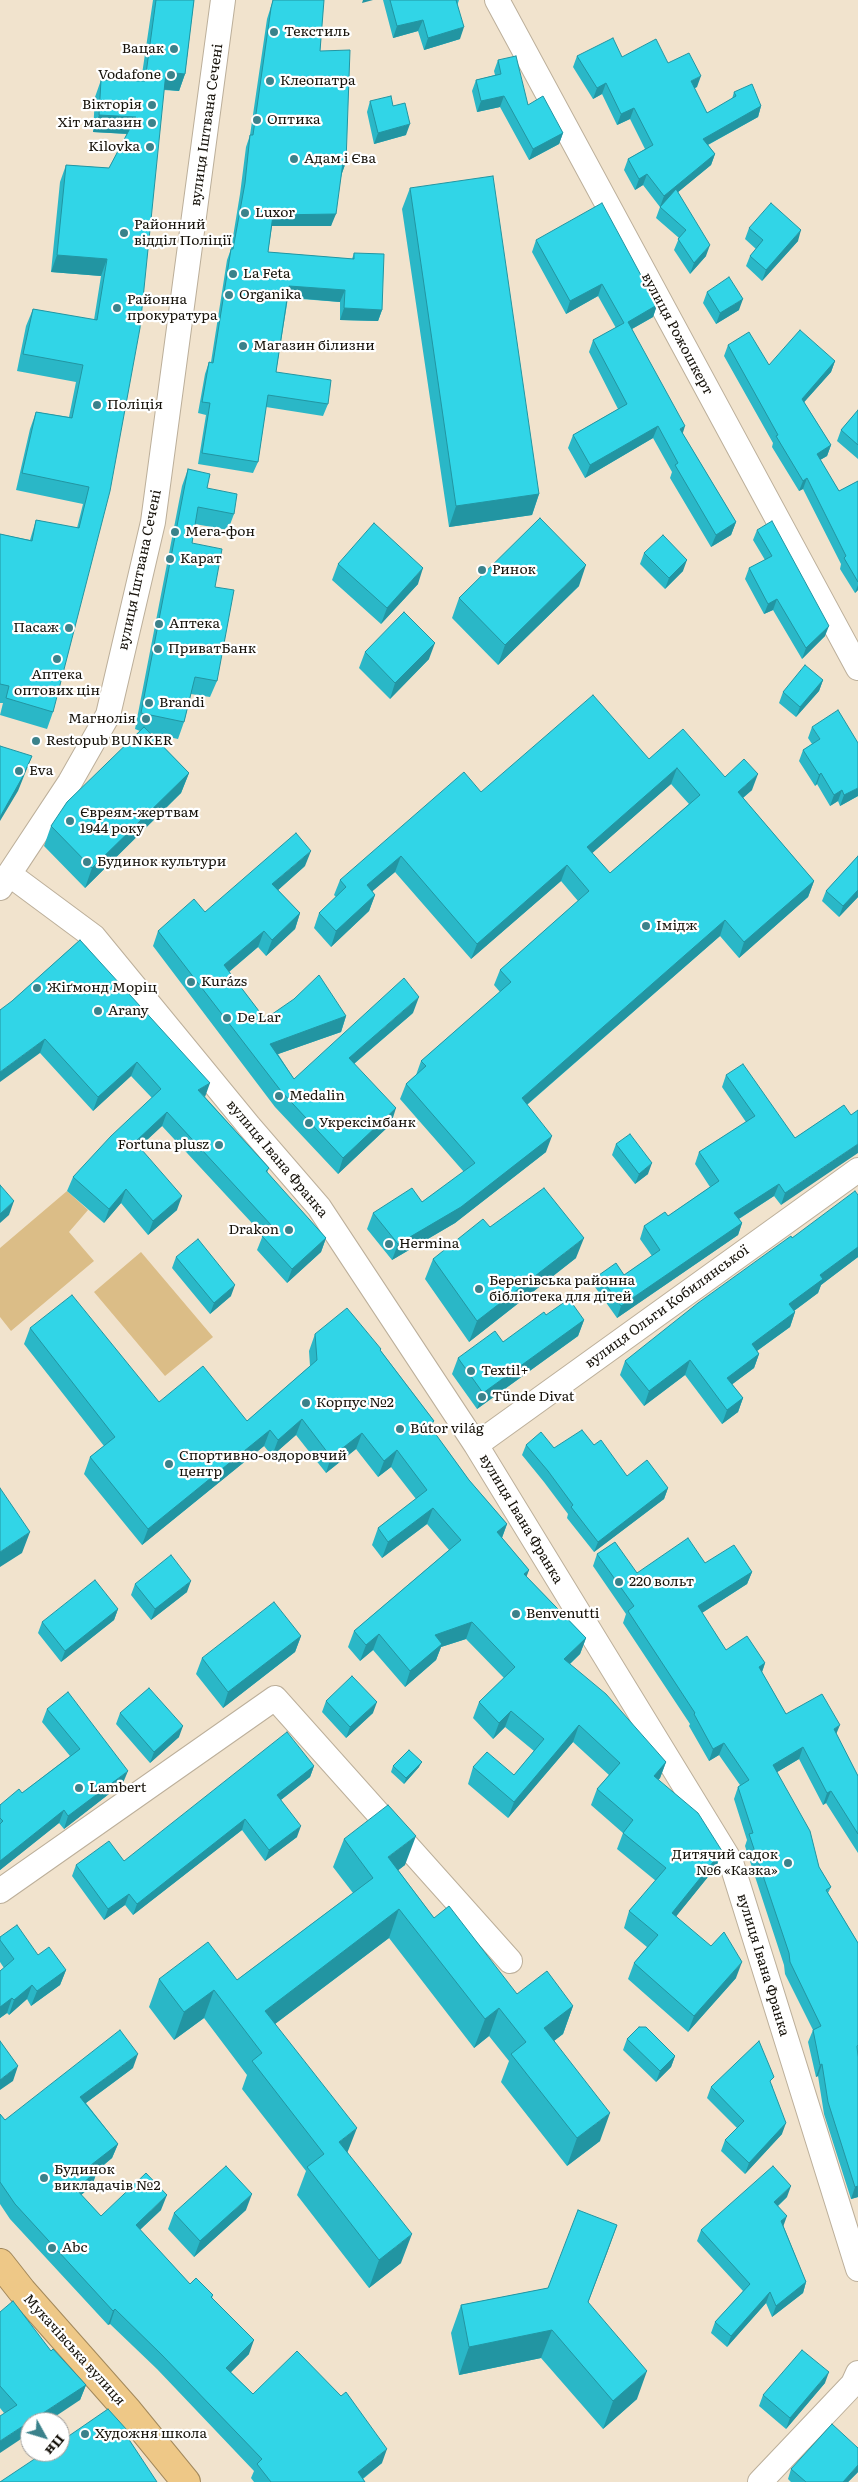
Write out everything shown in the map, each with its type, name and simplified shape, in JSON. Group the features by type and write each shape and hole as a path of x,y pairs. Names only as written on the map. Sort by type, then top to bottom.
{"highway":[{"name":"Мукачівська вулиця","path":"0,2263 22,2291 128,2411 186,2482"}],"street":[{"name":"вулиця Іштвана Сечені","path":"5,881 70,782 108,715 153,522 223,0"},
{"name":"вулиця Рожошкерт","path":"497,0 858,668"},
{"name":"вулиця Івана Франка","path":"5,881 94,937 116,961 249,1126 319,1207 476,1445 731,1862 858,2269"},
{"name":"вулиця Ольги Кобилянської","path":"476,1445 858,1170"},
{"path":"0,1891 276,1698 510,1961"},
{"path":"760,2482 853,2384 858,2373"}],"shaded area":[{"path":"67,1191 88,1210 69,1232 94,1261 11,1331 0,1317 0,1248"},
{"path":"141,1252 213,1337 165,1376 94,1292"}],"building":[{"path":"156,0 194,0 185,74 166,72 140,328 110,491 53,712 6,698 9,686 0,684 0,534 32,541 36,520 79,528 89,487 22,473 36,412 72,418 83,365 23,354 33,309 97,320 107,259 57,255 66,165 109,168 136,117 99,115 101,80 145,81"},
{"path":"273,0 324,0 320,51 350,50 346,162 343,162 336,214 273,215 268,252 354,259 354,253 384,254 382,310 344,308 345,290 289,286 276,372 331,380 328,404 268,395 258,462 202,453 210,403 202,402 209,362 213,363 231,249 233,249 245,183 250,135 253,135"},
{"path":"390,0 456,0 464,27 428,38 423,20 397,26"},
{"path":"613,38 622,57 656,39 668,63 689,53 701,76 691,81 707,113 736,96 734,92 752,84 761,106 703,139 715,154 664,196 647,174 639,179 628,159 653,145 634,108 621,114 606,83 597,88 577,56"},
{"path":"516,56 528,105 543,96 563,133 533,149 504,96 481,101 476,80 501,74 498,60"},
{"path":"391,96 393,106 405,103 410,124 378,133 370,101"},
{"path":"493,176 539,494 456,506 410,188"},
{"path":"676,189 710,245 694,263 678,239 686,230 660,207"},
{"path":"602,203 657,305 628,322 685,426 680,429 736,522 716,535 675,465 678,463 658,426 590,465 573,435 627,404 593,340 624,323 602,284 570,301 536,240"},
{"path":"771,203 801,230 766,270 750,256 763,240 749,228"},
{"path":"729,277 743,299 720,313 707,292"},
{"path":"800,330 835,361 802,399 831,445 817,454 839,491 858,481 858,582 844,558 846,556 807,478 803,481 776,436 778,435 728,345 749,332 769,365"},
{"path":"858,410 858,445 841,430"},
{"path":"188,469 210,474 207,488 237,494 234,514 198,507 192,543 222,549 215,587 234,590 217,681 195,677 184,722 141,713"},
{"path":"540,518 586,565 505,645 459,598"},
{"path":"772,521 829,626 806,648 777,599 768,604 749,568 772,556 757,530"},
{"path":"374,523 423,568 387,608 338,564"},
{"path":"663,535 687,560 669,578 644,553"},
{"path":"404,612 435,643 395,683 365,652"},
{"path":"805,665 823,680 800,707 783,692"},
{"name":"Імідж","path":"593,695 649,759 683,729 725,777 744,759 758,774 738,792 814,881 744,942 725,920 522,1098 552,1136 461,1207 398,1244 373,1213 412,1188 422,1202 475,1163 406,1084 426,1066 421,1061 511,982 500,970 589,891 567,865 477,944 401,856 367,885 375,895 336,931 319,913 346,887 340,880 464,772 481,792","holes":["677,768 700,795 610,873 587,847"]},
{"path":"838,710 858,743 858,788 844,795 842,790 834,795 821,773 819,775 803,750 820,739 812,727"},
{"path":"144,727 189,773 92,868 51,826 67,802"},
{"path":"0,746 32,756 0,817"},
{"path":"296,833 311,851 272,884 300,913 272,940 264,931 224,965 265,1019 294,999 319,975 346,1016 270,1044 294,1079 404,978 419,997 349,1058 396,1108 343,1158 281,1091 158,931 194,899 205,912"},
{"path":"858,856 858,890 843,906 826,891"},
{"path":"80,940 210,1083 198,1090 269,1168 266,1171 326,1238 292,1269 262,1236 272,1226 167,1112 135,1142 182,1196 153,1221 126,1189 109,1209 73,1177 111,1136 161,1089 137,1062 98,1097 45,1039 0,1072 0,1010"},
{"path":"743,1064 795,1138 844,1105 851,1115 858,1110 858,1144 785,1193 779,1184 734,1213 742,1223 621,1306 599,1275 616,1263 624,1275 660,1250 644,1226 665,1212 668,1216 719,1181 699,1152 755,1116 726,1075"},
{"path":"630,1134 652,1163 639,1174 616,1144"},
{"path":"0,1185 14,1201 0,1214"},
{"path":"544,1188 584,1238 477,1321 433,1259 483,1219 490,1227"},
{"path":"855,1191 858,1195 858,1247 820,1275 823,1279 789,1304 795,1312 752,1344 759,1354 727,1378 743,1398 727,1410 690,1360 649,1391 625,1361 698,1303 791,1236 792,1238"},
{"path":"198,1239 235,1285 214,1303 176,1257"},
{"path":"72,1295 159,1402 203,1366 247,1421 317,1360 315,1334 347,1308 381,1349 434,1421 429,1425 469,1480 507,1524 497,1532 529,1570 524,1574 586,1638 564,1659 606,1694 666,1762 654,1776 698,1813 722,1851 672,1913 711,1946 724,1932 742,1962 694,2016 634,1963 658,1935 629,1911 666,1868 623,1833 633,1820 597,1789 620,1763 579,1725 514,1802 473,1767 487,1752 514,1775 544,1739 511,1711 499,1723 479,1702 515,1667 472,1622 435,1635 442,1644 410,1671 379,1634 366,1645 354,1631 461,1540 433,1508 388,1542 378,1528 427,1490 397,1450 384,1461 362,1433 331,1457 302,1419 278,1440 270,1430 148,1529 90,1457 115,1437 30,1328"},
{"path":"569,1299 584,1320 483,1393 458,1358 495,1331 503,1342 544,1312 546,1315"},
{"path":"582,1430 594,1445 601,1440 627,1476 647,1460 668,1488 598,1542 571,1507 573,1505 548,1471 526,1445 541,1432 554,1448"},
{"path":"0,1488 30,1532 0,1552"},
{"path":"688,1538 705,1563 734,1545 752,1572 698,1606 726,1650 747,1636 765,1663 759,1667 786,1714 822,1694 840,1725 834,1729 858,1776 858,1834 831,1791 827,1793 803,1747 773,1765 810,1831 819,1867 831,1887 826,1890 858,1943 858,2186 855,2187 828,2102 822,2064 820,2065 813,2030 821,2026 790,1962 789,1953 749,1834 753,1833 738,1787 749,1780 724,1743 713,1749 695,1713 628,1611 634,1606 597,1554 615,1542 637,1573"},
{"path":"171,1555 191,1581 155,1609 135,1584"},
{"path":"95,1580 118,1609 65,1651 42,1622"},
{"path":"274,1602 301,1636 228,1692 202,1658"},
{"path":"352,1676 377,1702 350,1727 326,1701"},
{"path":"149,1688 183,1726 154,1752 120,1713"},
{"path":"68,1692 128,1771 68,1816 64,1810 0,1861 0,1824 3,1821 0,1818 0,1805 19,1789 22,1793 80,1749 47,1709"},
{"path":"287,1732 314,1766 277,1795 301,1826 269,1850 245,1819 137,1904 129,1894 108,1909 76,1865 109,1841 124,1861"},
{"path":"409,1750 422,1762 406,1778 393,1766"},
{"path":"388,1805 416,1836 388,1857 434,1918 449,1906 517,1994 547,1971 573,2006 544,2028 610,2113 577,2138 511,2054 526,2042 499,2008 485,2019 399,1909 265,2011 357,2128 339,2142 412,2234 379,2260 307,2167 324,2154 252,2061 262,2053 214,1990 184,2012 159,1979 208,1942 237,1980 373,1878 344,1839"},
{"path":"17,1925 38,1955 49,1947 66,1970 37,1991 32,1985 14,2000 12,1998 0,2007 0,1971 14,1959 0,1940 0,1937"},
{"path":"639,2027 646,2027 675,2056 660,2071 627,2039"},
{"path":"120,2030 138,2054 80,2097 118,2144 91,2165 97,2171 76,2189 101,2216 146,2173 167,2195 136,2225 190,2284 196,2278 213,2295 211,2297 254,2340 226,2368 253,2394 297,2351 341,2396 346,2392 387,2449 358,2472 365,2482 271,2482 257,2464 262,2459 162,2355 115,2309 113,2311 15,2204 0,2182 0,2114 5,2120"},
{"path":"0,2041 18,2066 0,2080"},
{"path":"759,2041 774,2077 770,2081 786,2123 749,2163 725,2140 744,2121 711,2087"},
{"path":"226,2166 252,2194 200,2241 174,2213"},
{"path":"773,2166 791,2186 774,2202 787,2216 781,2221 806,2282 776,2306 770,2292 731,2336 715,2322 750,2284 701,2230"},
{"path":"578,2210 617,2225 588,2302 647,2371 613,2401 552,2330 469,2347 461,2305 548,2288"},
{"path":"13,2301 51,2351 53,2349 86,2385 45,2412 20,2412 20,2428 0,2441 0,2416 17,2405 0,2386 0,2312"},
{"path":"802,2350 829,2372 790,2418 763,2395"},
{"path":"108,2409 127,2430 124,2432 157,2482 0,2482 30,2462 70,2462 70,2435"},
{"path":"832,2424 858,2448 858,2465 843,2482 806,2482 791,2469"}],"place":[{"name":"Текстиль","path":"274,32"},
{"name":"Вацак","path":"174,49"},
{"name":"Vodafone","path":"171,75"},
{"name":"Клеопатра","path":"270,81"},
{"name":"Вікторія","path":"152,105"},
{"name":"Оптика","path":"257,120"},
{"name":"Хіт магазин","path":"152,123"},
{"name":"Kilovka","path":"150,147"},
{"name":"Адам і Єва","path":"294,159"},
{"name":"Luxor","path":"245,213"},
{"name":"Районний відділ Поліції","path":"124,233"},
{"name":"La Feta","path":"233,274"},
{"name":"Organika","path":"229,295"},
{"name":"Районна прокуратура","path":"117,308"},
{"name":"Магазин білизни","path":"243,346"},
{"name":"Поліція","path":"97,405"},
{"name":"Мега-фон","path":"175,532"},
{"name":"Kaрат","path":"170,559"},
{"name":"Ринок","path":"482,570"},
{"name":"Аптека","path":"159,624"},
{"name":"Пасаж","path":"69,628"},
{"name":"ПриватБанк","path":"158,649"},
{"name":"Аптека оптових цін","path":"57,659"},
{"name":"Brandi","path":"149,703"},
{"name":"Магнолія","path":"146,719"},
{"name":"Restopub BUNKER","path":"36,741"},
{"name":"Eva","path":"19,771"},
{"name":"Євреям-жертвам 1944 року","path":"70,821"},
{"name":"Будинок культури","path":"87,862"},
{"name":"Імідж","path":"646,926"},
{"name":"Kurázs","path":"191,982"},
{"name":"Жіґмонд Моріц","path":"37,988"},
{"name":"Arany","path":"98,1011"},
{"name":"De Lar","path":"227,1018"},
{"name":"Medalin","path":"279,1096"},
{"name":"Укрексімбанк","path":"309,1123"},
{"name":"Fortuna plusz","path":"219,1145"},
{"name":"Drakon","path":"289,1230"},
{"name":"Hermina","path":"389,1244"},
{"name":"Берегівська районна бібліотека для дітей","path":"479,1289"},
{"name":"Textil+","path":"471,1371"},
{"name":"Tünde Divat","path":"482,1397"},
{"name":"Корпус №2","path":"306,1403"},
{"name":"Bútor világ","path":"400,1429"},
{"name":"Спортивно-оздоровчий центр","path":"169,1464"},
{"name":"220 вольт","path":"619,1582"},
{"name":"Benvenutti","path":"516,1614"},
{"name":"Lambert","path":"79,1788"},
{"name":"Дитячий садок №6 «Казка»","path":"788,1863"},
{"name":"Будинок викладачів №2","path":"44,2178"},
{"name":"Abc","path":"52,2248"},
{"name":"Художня школа","path":"85,2434"}]}
